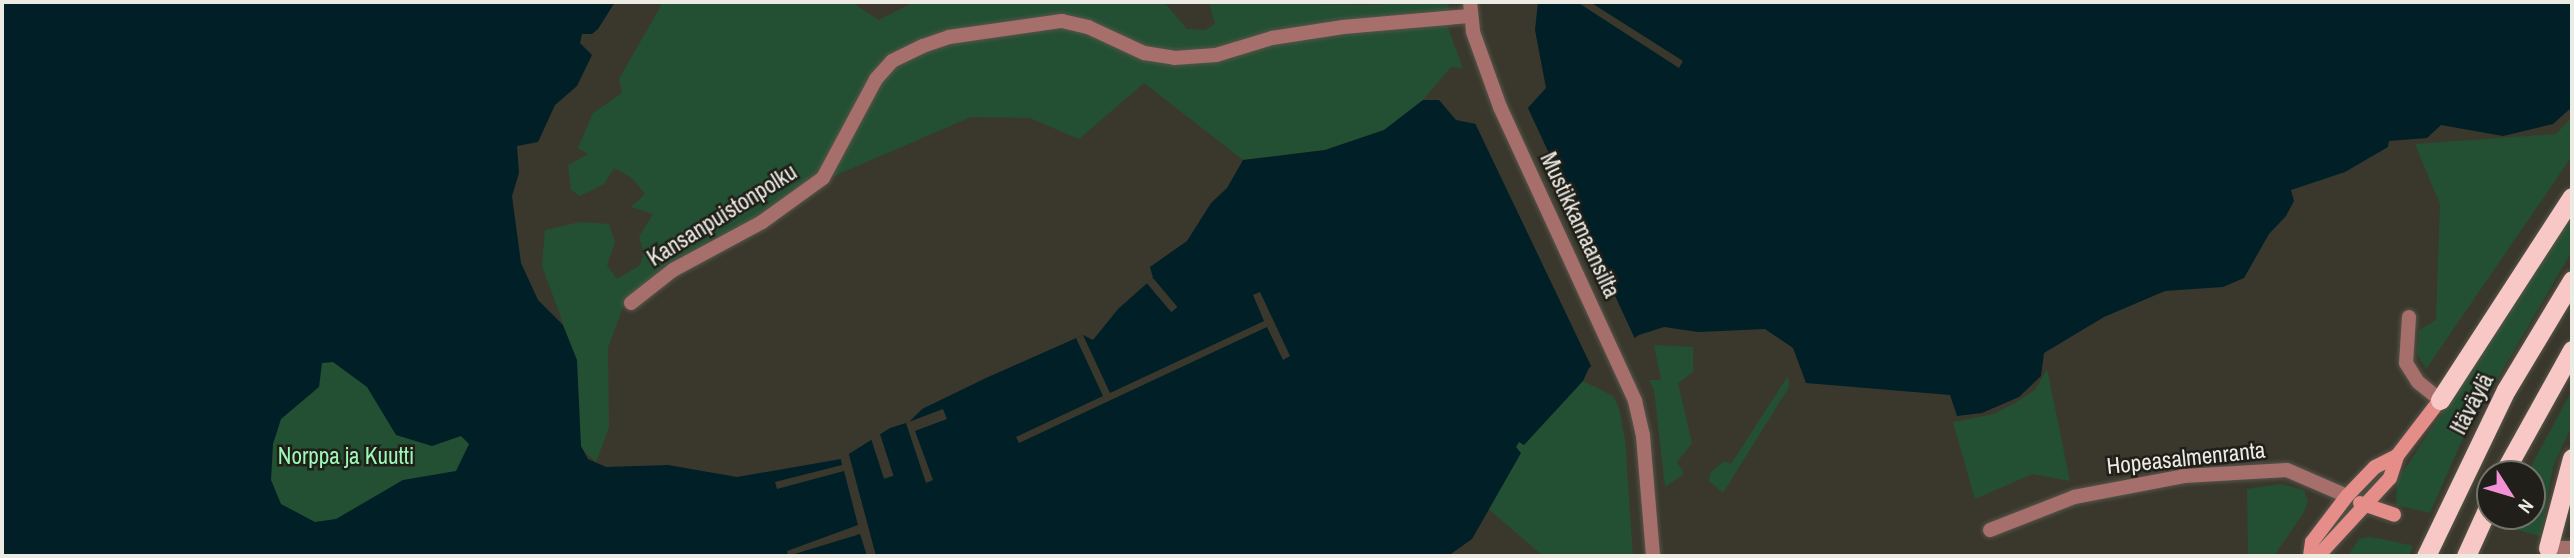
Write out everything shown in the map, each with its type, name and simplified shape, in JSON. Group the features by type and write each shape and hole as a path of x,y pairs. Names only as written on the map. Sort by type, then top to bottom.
{"highway":[{"path":"2440,400 2572,197"},
{"name":"Itäväylä","path":"2426,556 2506,390 2572,280"},
{"path":"2511,460 2572,350"},
{"path":"2544,551 2572,458"},
{"path":"2466,556 2478,530"}],"main road":[{"path":"2318,556 2390,478 2397,456 2440,400"},
{"path":"2310,556 2316,535 2347,496 2375,467 2397,456"},
{"path":"2347,496 2365,506 2395,515"}],"street":[{"name":"Mustikkamaansilta","path":"1470,9 1500,107 1619,363 1643,436 1653,556"},
{"name":"Kansanpuistonpolku","path":"631,303 673,270 774,215 823,178 876,79 892,61 923,46 949,37 1062,21 1088,27 1144,53 1174,58 1216,55 1272,38 1470,9"},
{"path":"2409,317 2406,363 2440,400"},
{"name":"Hopeasalmenranta","path":"1990,530 2074,497 2184,476 2287,470 2347,496"},
{"path":"2544,551 2572,548"}],"green space":[{"path":"663,2 851,2 879,20 915,2 1164,2 1187,29 1205,30 1215,24 1209,2 1364,5 1449,2 1448,28 1463,68 1451,67 1423,100 1384,130 1325,150 1243,160 1144,83 1079,139 1030,118 971,117 811,186 627,297 608,347 609,427 596,462 518,392 563,323 542,266 545,230 580,222 609,224 615,242 607,265 617,279 640,265 644,253 639,237 653,214 631,207 645,194 632,178 614,168 604,184 580,196 571,190 568,165 588,154 578,148 593,113 622,93 619,79"},
{"path":"2572,117 2572,156 2426,369 2417,354 2419,330 2436,320 2440,204 2415,144 2556,134"},
{"path":"2572,215 2572,251 2463,438 2430,513 2396,505 2397,481"},
{"name":"Norppa ja Kuutti","path":"292,329 497,455 255,556 248,549"},
{"path":"1654,345 1693,347 1693,372 1678,383 1692,443 1677,462 1684,474 1665,487 1654,390 1649,380 1661,380"},
{"path":"2047,369 2070,481 2032,474 1975,499 1953,422 1994,414 2015,403 2035,390"},
{"path":"1580,373 1583,381 1613,396 1619,408 1625,439 1633,556 1543,556 1477,499 1499,452"},
{"path":"1788,376 1789,387 1723,493 1709,481 1710,473 1724,461 1731,464"},
{"path":"2572,390 2572,425 2553,467 2546,507 2546,460 2534,460"},
{"path":"2280,484 2304,490 2308,501 2304,512 2274,556 2248,556 2247,489"},
{"path":"2516,530 2542,530 2541,536"},
{"path":"2369,537 2413,546 2409,556 2348,556 2359,539"}],"water":[{"path":"2,2 615,2 598,29 592,34 582,34 580,43 592,55 577,86 555,105 538,142 517,146 519,173 512,196 521,263 538,300 563,325 577,360 581,446 588,459 606,467 668,465 737,477 841,459 890,428 909,422 922,409 986,378 1083,335 1093,340 1118,309 1153,278 1150,267 1187,241 1211,203 1227,188 1243,160 1325,150 1384,130 1423,100 1439,100 1456,120 1486,126 1525,111 1546,88 1535,30 1538,2 2572,2 2572,107 2553,124 2503,136 2441,125 2427,138 2389,141 2388,147 2345,172 2291,190 2294,201 2286,216 2269,234 2244,278 2223,287 2165,291 2104,317 2044,353 2041,376 2019,397 1982,413 1957,416 1950,395 1806,383 1793,348 1765,329 1698,332 1664,327 1639,335 1589,368 1583,381 1524,445 1519,442 1516,447 1521,453 1472,539 1448,556 2,556","holes":["333,362 367,387 396,435 432,446 461,436 469,444 456,471 403,480 336,519 315,522 281,504 271,480 273,444 281,419 319,387 322,363"]}],"pier":[{"path":"1577,2 1590,2 1683,61 1679,68"},
{"path":"1527,106 1636,341 1593,370 1474,121 1486,123"},
{"path":"1153,278 1177,307 1171,312 1147,283"},
{"path":"1260,292 1290,356 1283,360 1267,327 1019,443 1016,437 1103,396 1076,338 1083,335 1110,393 1264,321 1253,295"},
{"path":"943,409 947,419 915,431 933,480 926,483 906,423"},
{"path":"879,431 894,476 884,479 869,434"},
{"path":"848,451 876,556 867,556 860,534 788,556 787,551 858,525 844,471 777,489 775,482 842,465 840,455"}]}
